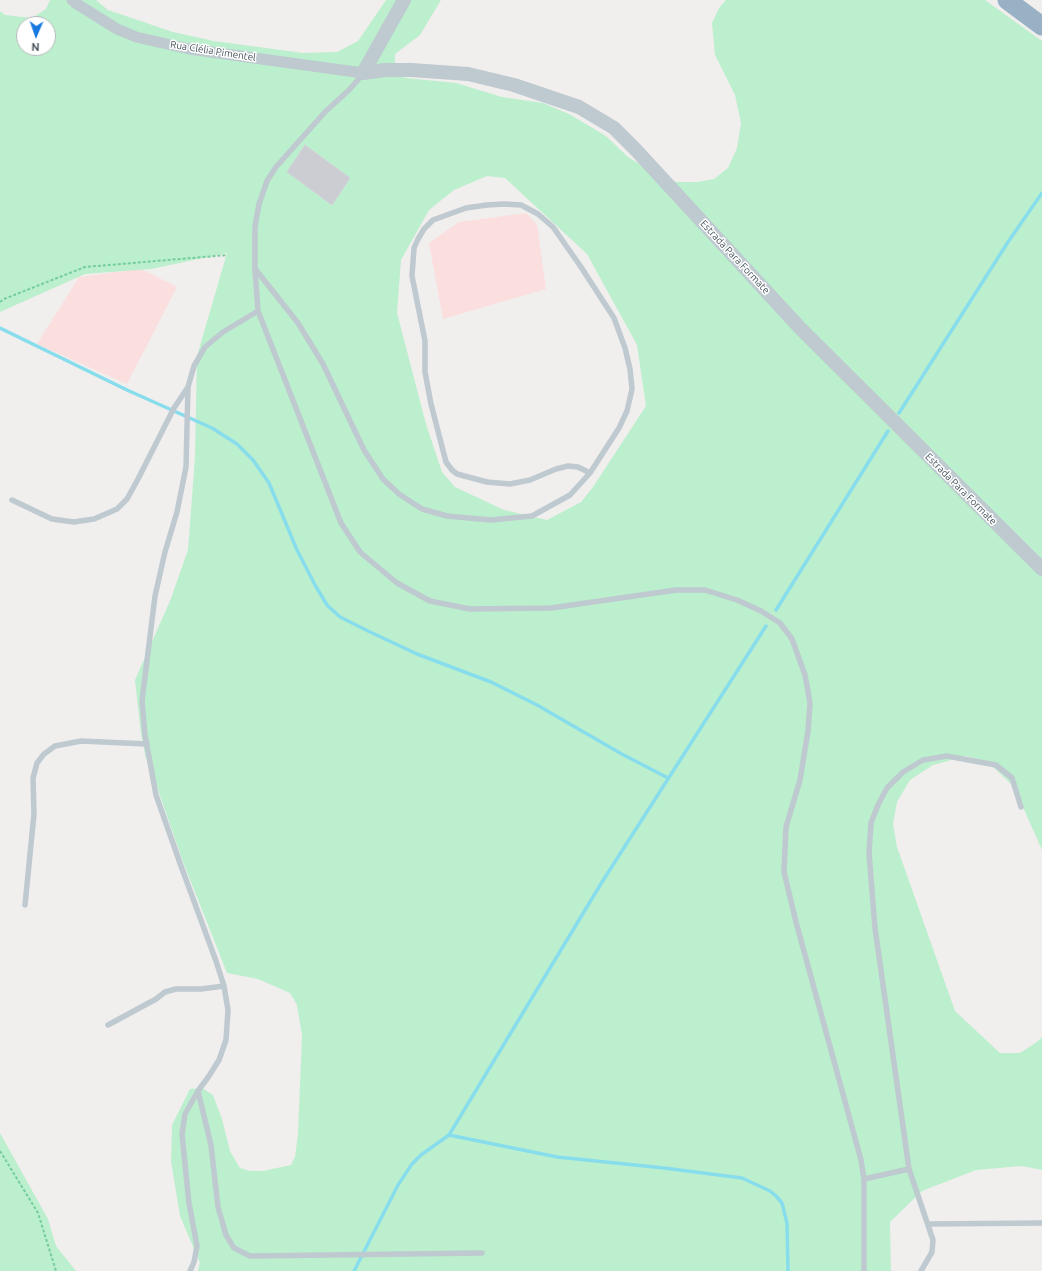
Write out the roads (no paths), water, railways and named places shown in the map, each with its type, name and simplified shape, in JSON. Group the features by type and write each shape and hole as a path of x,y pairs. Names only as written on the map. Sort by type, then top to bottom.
{"highway":[{"path":"1007,0 1042,26"}],"street":[{"name":"Rua Clélia Pimentel","path":"72,0 117,29 136,37 189,49 363,73"},
{"path":"363,73 404,0"},
{"name":"Estrada Para Formate","path":"363,73 385,70 411,70 468,74 507,84 579,107 614,128 800,328 1042,569"}],"lane":[{"path":"363,73 349,90 324,112 287,152 276,167 267,181 259,204 255,227 255,270 258,311 340,523 360,552 397,583 430,601 470,609 551,608 669,591 705,590 737,600 761,611 780,624 792,639 805,675 810,703 808,731 800,780 786,827 784,872 796,922 861,1160 864,1179 864,1271"},
{"path":"255,270 298,323 320,358 364,450 383,479 399,494 422,509 447,516 491,520 532,516 570,495 590,473 619,428 627,411 632,389 630,369 625,348 614,318 553,227 538,214 522,205 504,204 466,208 433,220 424,229 418,239 414,248 412,276 425,341 425,372 431,404 446,462 457,474 498,484 510,484 530,480 556,468 568,466 578,467 590,473"},
{"path":"190,1271 194,1262 197,1246 189,1202 182,1134 185,1114 198,1091 219,1060 226,1040 228,1010 224,986 156,795 147,744 142,701 156,596 165,552 177,512 186,467 188,387 194,366 205,347 222,332 258,311"},
{"path":"12,500 52,519 74,522 94,519 117,509 127,498 174,408 188,387"},
{"path":"25,905 34,814 33,778 37,763 44,754 55,746 81,741 147,744"},
{"path":"922,1271 932,1252 933,1240 910,1169 874,928 869,853 871,823 887,788 904,772 923,760 947,756 996,765 1012,778 1022,807"},
{"path":"108,1025 156,999 165,992 176,989 201,989 224,986"},
{"path":"198,1091 211,1145 218,1207 226,1235 234,1248 250,1256 482,1253"},
{"path":"864,1179 910,1169"},
{"path":"928,1224 1042,1223"}],"waterway":[{"path":"899,413 1008,242 1042,193"},
{"path":"0,328 127,390 212,428 237,444 253,460 269,483 297,550 315,585 327,605 340,617 417,654 491,682 537,705 620,753 668,778"},
{"path":"776,610 888,431"},
{"path":"354,1271 398,1185 412,1164 421,1155 449,1135 602,882 766,626"},
{"path":"449,1135 557,1157 742,1178 770,1191 782,1203 787,1223 788,1271"}]}
